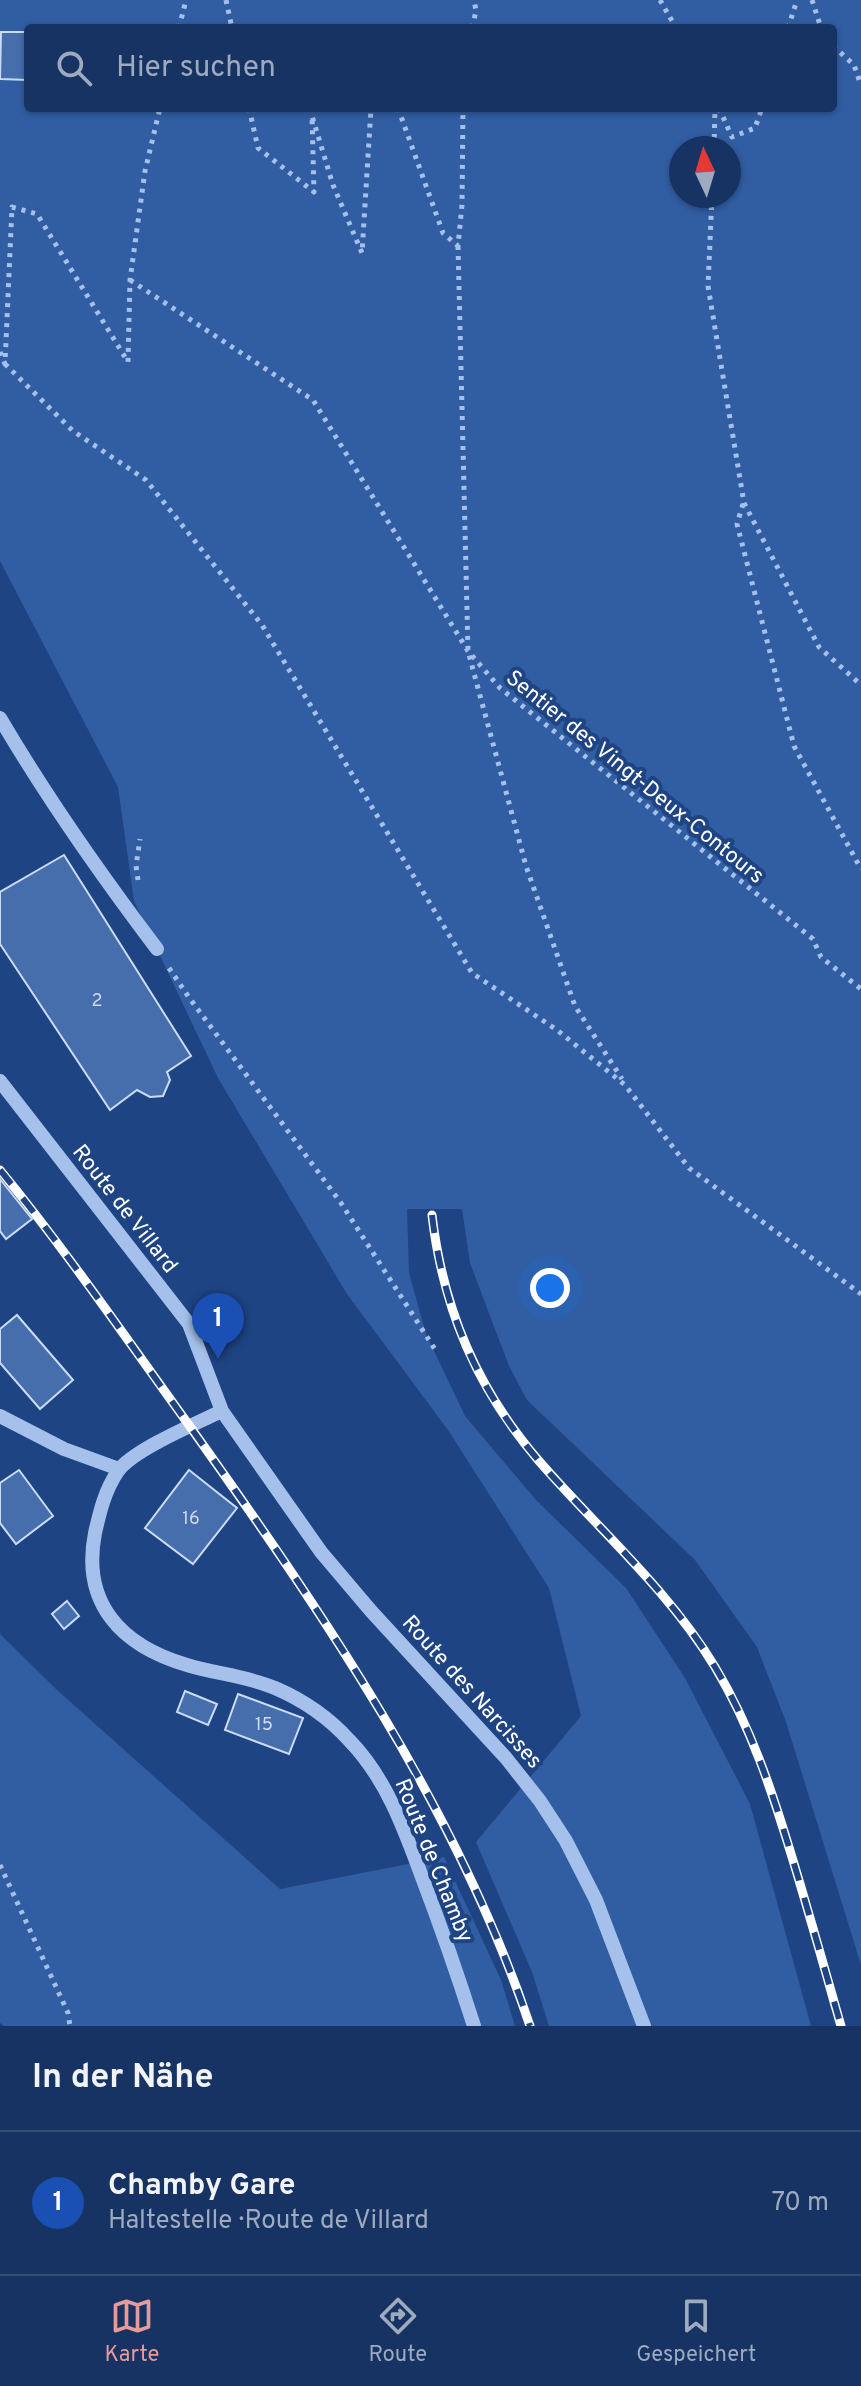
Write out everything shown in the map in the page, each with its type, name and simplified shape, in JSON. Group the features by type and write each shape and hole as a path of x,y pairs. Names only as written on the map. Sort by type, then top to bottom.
{"street":[{"path":"0,718 27,764 157,949"},
{"name":"Route de Villard","path":"0,1081 189,1324 222,1411"},
{"name":"Route de Chamby","path":"222,1411 167,1437 119,1469 101,1502 91,1554 94,1580 102,1605 119,1630 145,1649 187,1665 272,1687 297,1698 324,1716 350,1741 377,1774 400,1818 474,2026"},
{"name":"Route des Narcisses","path":"222,1411 321,1552 371,1611 497,1747 540,1801 566,1841 596,1900 644,2026"},
{"path":"0,1416 64,1449 119,1469"}],"path":[{"path":"180,24 186,0"},
{"path":"226,0 231,24"},
{"path":"473,24 476,11 474,0"},
{"path":"660,0 674,24"},
{"path":"789,24 797,0"},
{"path":"812,0 820,24"},
{"path":"837,50 854,65 861,85"},
{"path":"5,364 12,207 37,214 128,362 130,280 145,171 159,112"},
{"path":"250,112 258,148 314,192 312,116 333,185 362,253 371,112"},
{"path":"399,112 443,233 458,246"},
{"path":"463,112 462,205 458,246 468,651 526,866 575,1006 625,1085 689,1168 861,1294"},
{"path":"715,136 717,112"},
{"path":"719,112 732,137 755,128 761,112"},
{"path":"711,208 708,286 744,503 819,647 861,685"},
{"name":"Sentier des Vingt-Deux-Contours","path":"130,280 313,400 468,651 500,688 813,939 821,957 861,989"},
{"path":"0,352 5,364 73,431 146,480 262,625 472,973 557,1030 625,1085"},
{"path":"744,503 737,524 794,746 861,869"},
{"path":"139,894 136,866 140,839"},
{"path":"157,949 188,996 341,1203 436,1351"},
{"path":"0,1865 68,2013 70,2026"}],"shaded area":[{"path":"0,0 861,0 861,1965 786,1722 757,1647 695,1560 527,1400 509,1366 470,1263 462,1209 407,1209 409,1273 426,1334 465,1416 536,1500 626,1588 685,1678 750,1804 811,2026 549,2026 532,1972 476,1842 581,1716 549,1588 448,1430 347,1294 218,1078 134,901 118,787 0,561"},
{"path":"0,1634 56,1689 280,1889 444,1857 501,1980 515,2026 4,2026 0,2023"}],"building":[{"path":"1,32 24,32 24,80 0,79"},
{"path":"64,855 191,1056 167,1072 170,1080 163,1096 150,1097 137,1090 110,1110 0,944 0,892"},
{"path":"0,1179 32,1219 6,1239 0,1231"},
{"path":"17,1315 73,1380 40,1409 0,1363 0,1329"},
{"path":"19,1470 53,1516 16,1544 0,1523 0,1483"},
{"path":"189,1470 237,1508 193,1564 145,1528"},
{"path":"67,1601 79,1616 64,1629 52,1614"},
{"path":"185,1691 217,1704 208,1725 177,1712"},
{"path":"238,1694 303,1718 289,1754 225,1730"}],"railway":[{"path":"0,1170 74,1265 240,1498 383,1715 465,1867 500,1946 530,2026"},
{"path":"432,1215 437,1250 454,1315 466,1346 498,1405 539,1461 676,1611 728,1690 760,1760 777,1808 841,2026"}],"place":[{"name":"Chamby Gare","path":"218,1359"}]}
